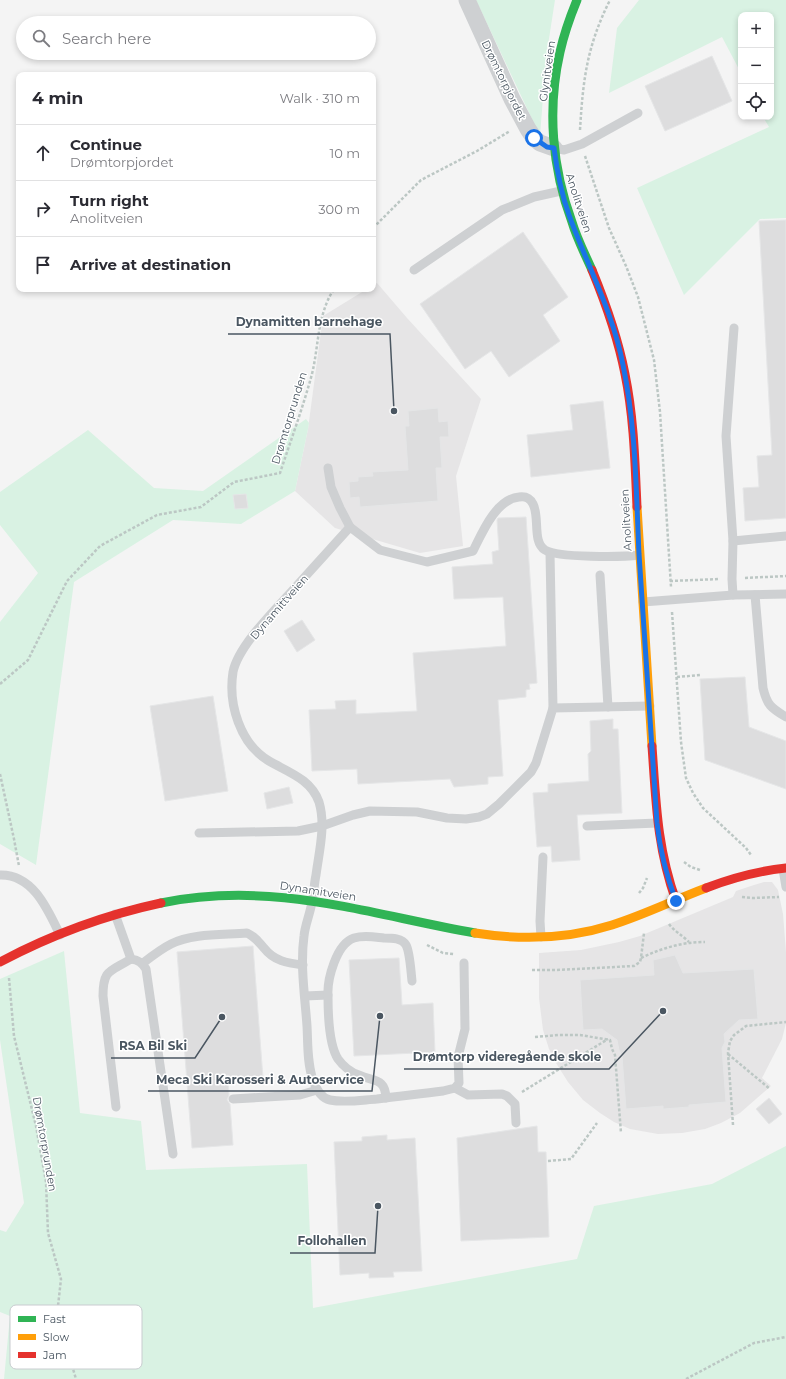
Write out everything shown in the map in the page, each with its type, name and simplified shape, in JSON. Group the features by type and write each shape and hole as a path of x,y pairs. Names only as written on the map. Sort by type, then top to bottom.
{"street":[{"name":"Drømtorpjordet","path":"467,0 524,122 534,138 547,147 554,148"},
{"name":"Glynitveien","path":"554,148 553,110 557,64 566,27 577,0"},
{"name":"Anolitveien","path":"554,148 556,168 561,191 571,221 600,291 623,363 631,416 657,823 659,843 676,901"},
{"name":"Dynamitveien","path":"3,960 99,919 161,902 207,896 262,895 313,900 485,934 511,937 541,937 560,935 597,929 639,916 726,881 758,872 785,868"}],"lane":[{"path":"554,148 564,150 582,144 638,113"},
{"path":"414,270 502,210 534,197 561,191"},
{"path":"733,595 733,540 726,436 734,328"},
{"path":"328,468 331,487 350,527 380,550 427,562 474,551 484,530 498,509 506,501 523,496 529,498 534,506 539,544 544,550 550,553 566,555 639,555"},
{"name":"Dynamittveien","path":"317,1090 309,1063 303,965 304,936 313,900 322,826 321,813 318,800 305,782 296,775 267,760 246,740 233,704 232,688 234,671 238,658 259,628 350,527"},
{"path":"733,540 786,536"},
{"path":"200,833 298,831 322,826 353,815 370,812 417,812 447,818 466,819 487,814 499,804 530,772 536,763 553,708 550,553"},
{"path":"600,575 608,706"},
{"path":"643,602 733,595 786,594"},
{"path":"755,595 763,688 766,700 775,710 786,717"},
{"path":"553,708 650,706"},
{"path":"587,826 657,823"},
{"path":"541,937 540,921 543,857"},
{"path":"785,868 786,887"},
{"path":"0,875 15,877 32,888 39,896 60,935"},
{"path":"115,914 132,959"},
{"path":"143,964 160,950 178,940 191,937 248,933 254,936 271,956 286,963 303,965"},
{"path":"386,1098 385,1089 382,1084 376,1080 360,1076 348,1070 337,1058 331,1038 328,995 329,980 338,956 345,943 353,938 364,936 396,939 403,942 407,947 412,981"},
{"path":"116,1108 103,996 103,984 104,978 108,973 132,959 143,964 146,969 173,1154"},
{"path":"233,1099 300,1095 317,1090 321,1096 329,1100 356,1101 443,1092 455,1088 459,1083 458,1057 466,1029 464,963"},
{"path":"305,996 328,995"},
{"path":"455,1088 468,1095 502,1094 507,1096 515,1104 516,1123"}],"path":[{"path":"376,225 421,180 477,151 524,122"},
{"name":"Drømtorprunden","path":"0,684 28,660 67,581 100,546 157,515 200,507 234,482 280,473 312,373 320,322 328,298 332,292"},
{"path":"677,677 700,675"},
{"path":"0,774 21,880"},
{"path":"740,896 752,898 780,897"},
{"path":"667,922 674,930 689,942"},
{"path":"532,970 628,968 637,964 641,958 644,931"},
{"path":"641,958 655,951 689,942 705,942"},
{"name":"Drømtorprunden","path":"3,960 12,1004 14,1036 36,1126 46,1182 48,1233 62,1279 58,1305"},
{"path":"733,1125 728,1053 730,1041 734,1035 746,1026 786,1022"},
{"path":"534,1038 558,1035 580,1035 608,1039"},
{"path":"511,1099 608,1039"},
{"path":"608,1039 610,1040 615,1055 621,1133"},
{"path":"728,1053 770,1089"},
{"path":"548,1161 572,1159 597,1123"},
{"path":"686,1379 754,1343 786,1337"},
{"name":"Drømtorprunden","path":"73,1369 76,1379"}],"shaded area":[{"path":"376,284 481,399 456,476 463,546 420,553 335,528 295,491 308,429 323,316 362,292 376,292"},
{"path":"764,882 772,882 778,890 783,914 786,952 786,1023 782,1039 762,1078 771,1086 740,1113 705,1129 682,1133 658,1134 630,1129 614,1122 583,1100 568,1082 556,1063 549,1049 543,1030 539,998 539,953 581,950 640,936 733,897 736,891"}],"green space":[{"path":"476,0 555,0 546,58 540,136"},
{"path":"639,0 786,0 786,218 760,219 684,295 637,188 769,127 765,120 774,120 774,12 738,12 738,67 722,37 609,93 617,28"},
{"path":"306,419 309,423 295,491 241,524 173,520 74,582 36,865 0,844 0,622 38,573 0,525 0,492 88,430 154,488 203,491"},
{"path":"64,951 80,1113 141,1121 146,1170 307,1164 313,1308 577,1259 594,1206 712,1184 786,1146 786,1379 4,1379 10,1316 0,1312 0,1230 6,1232 24,1203 0,1040 0,979"}],"building":[{"path":"712,56 732,101 665,131 645,86"},
{"path":"786,220 786,518 745,521 743,488 759,487 757,456 772,455 759,221"},
{"path":"523,232 568,297 543,315 560,341 509,377 491,351 465,369 420,304"},
{"path":"603,401 610,468 531,477 527,435 573,430 570,405"},
{"path":"438,408 439,422 448,421 449,437 440,437 442,468 436,468 438,501 360,507 359,497 350,498 349,482 358,481 358,477 373,476 372,472 408,470 405,426 409,426 408,411"},
{"path":"246,494 248,508 235,509 233,495"},
{"path":"526,517 537,683 529,684 530,689 526,690 526,697 498,700 503,776 488,777 488,784 454,787 450,779 358,784 357,769 312,771 309,710 336,709 335,701 356,700 356,714 417,711 413,653 506,646 503,597 454,599 452,567 493,564 492,552 499,550 498,518"},
{"path":"302,620 315,640 297,652 284,631"},
{"path":"745,677 749,727 786,741 786,789 705,760 700,679"},
{"path":"213,696 228,791 165,801 150,706"},
{"path":"613,719 613,729 618,729 622,813 577,815 580,860 552,862 551,846 537,847 533,793 548,792 548,784 589,781 588,754 591,751 590,721"},
{"path":"289,787 293,803 267,809 264,793"},
{"path":"253,946 263,1078 228,1080 229,1095 227,1100 230,1104 233,1145 192,1148 177,952"},
{"path":"675,955 683,973 754,969 758,1019 739,1020 724,1034 725,1042 722,1048 726,1102 663,1109 663,1106 626,1109 622,1056 617,1040 602,1029 583,1030 580,980 654,975 653,960"},
{"path":"399,958 402,1005 433,1003 435,1052 354,1056 349,960"},
{"path":"769,1098 782,1114 769,1124 756,1109"},
{"path":"537,1126 538,1152 546,1152 549,1237 461,1241 457,1138"},
{"path":"387,1135 387,1140 415,1138 422,1271 393,1272 394,1277 369,1278 369,1273 340,1275 334,1142 362,1141 362,1137"}],"traffic: fast":[{"path":"577,0 563,39 556,73 553,117 554,138 556,160 565,202 576,234 592,270"},
{"path":"161,903 202,897 242,895 281,897 358,909 475,933"}],"traffic: slow":[{"path":"637,507 652,746"},
{"path":"475,933 509,937 544,937 561,936 595,930 624,921 706,888"}],"traffic: jam":[{"path":"592,270 611,321 625,374 635,457 637,507"},
{"path":"652,746 658,825 665,862 676,901"},
{"path":"706,888 745,875 786,868"},
{"path":"0,962 39,943 79,927 119,913 161,903"}],"place":[{"name":"Dynamitten barnehage","path":"394,411"},
{"name":"Drømtorp videregående skole","path":"663,1011"},
{"name":"Meca Ski Karosseri & Autoservice","path":"380,1016"},
{"name":"RSA Bil Ski","path":"222,1017"},
{"name":"Follohallen","path":"378,1206"}],"route":[{"path":"534,138 547,147 554,148 556,168 561,191 569,215 600,291 623,363 631,416 657,823 659,843 668,880 676,901"}]}
